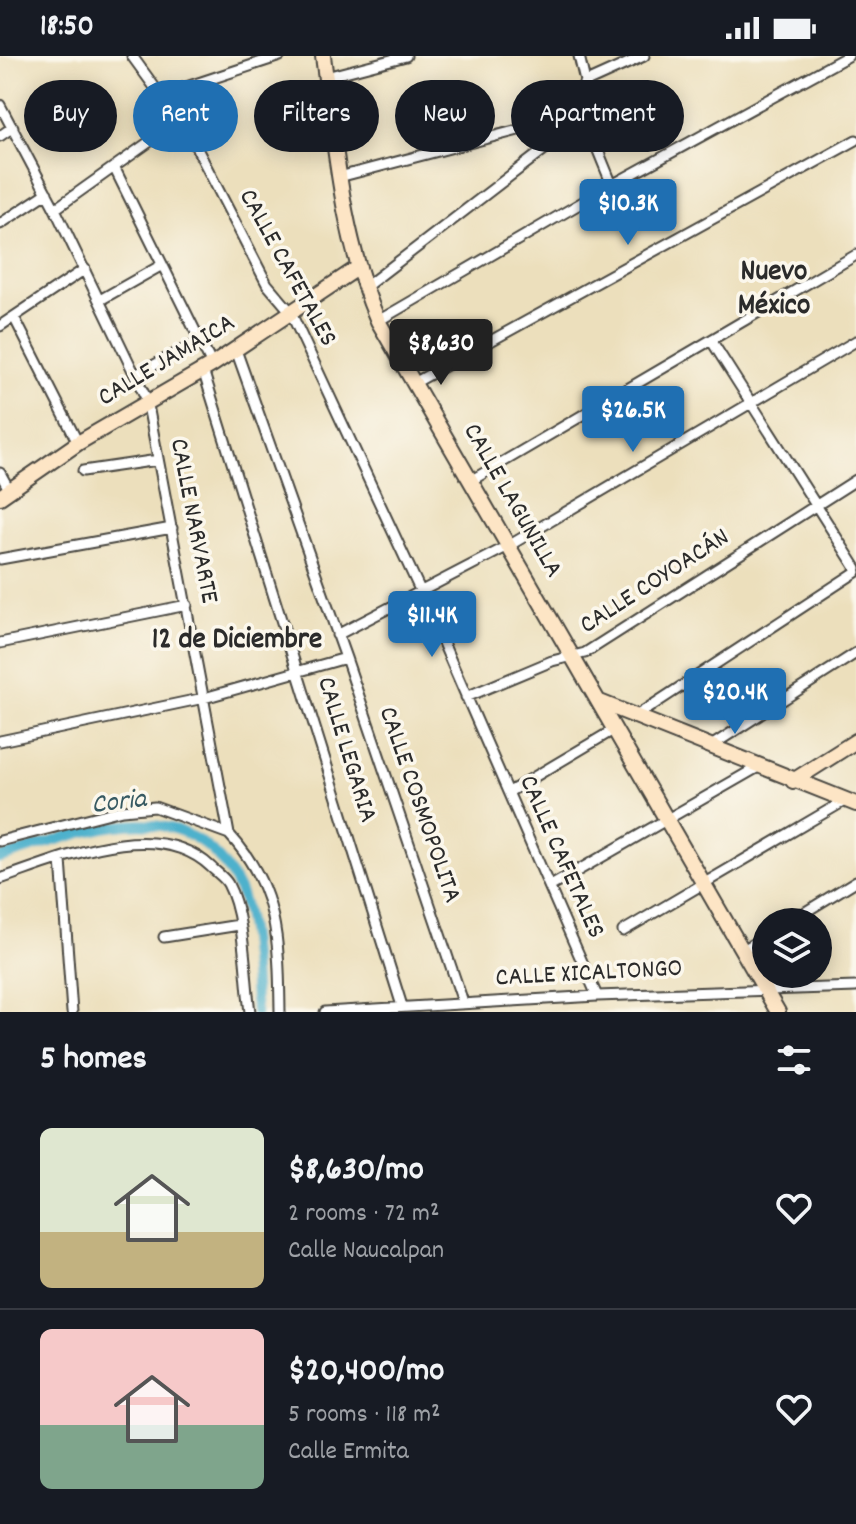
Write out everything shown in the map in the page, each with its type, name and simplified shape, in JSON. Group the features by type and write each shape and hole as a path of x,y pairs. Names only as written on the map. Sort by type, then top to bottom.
{"street":[{"name":"CALLE CAFETALES","path":"132,56 150,80"},
{"path":"207,80 280,56"},
{"name":"CALLE LAGUNILLA","path":"323,56 339,177 364,288 378,321 778,1012"},
{"path":"326,77 406,56"},
{"path":"579,56 583,80"},
{"path":"591,80 644,56"},
{"path":"378,321 612,185 848,56"},
{"name":"CALLE NARVARTE","path":"0,105 85,269 147,400 229,834 261,877 268,892 275,929 280,1012"},
{"path":"0,136 13,127"},
{"path":"339,177 511,132"},
{"path":"416,382 856,140"},
{"path":"55,209 138,152"},
{"name":"CALLE CAFETALES","path":"197,152 267,284 290,311 420,590 597,996"},
{"path":"364,288 541,152"},
{"path":"599,152 612,185"},
{"name":"CALLE LEGARIA","path":"115,169 200,341 402,1006"},
{"path":"0,224 47,193"},
{"path":"472,480 856,255"},
{"path":"100,300 162,265"},
{"name":"CALLE JAMAICA","path":"5,494 78,443 147,400 208,368 359,267"},
{"path":"0,326 85,269"},
{"path":"14,317 78,443"},
{"path":"636,716 856,570 711,340"},
{"path":"137,374 200,341"},
{"path":"337,635 510,545 856,341"},
{"name":"CALLE COSMOPOLITA","path":"236,350 346,658 463,1002"},
{"path":"83,471 158,460"},
{"path":"0,473 5,494"},
{"name":"CALLE COYOACÁN","path":"466,697 552,661 585,653 856,480"},
{"path":"0,559 172,528"},
{"path":"0,643 187,605"},
{"path":"711,746 856,653"},
{"path":"0,741 204,698 298,669 346,658"},
{"path":"600,702 851,802"},
{"path":"509,792 615,729"},
{"path":"793,781 856,741"},
{"path":"551,886 758,767"},
{"path":"623,931 851,802"},
{"path":"0,841 122,810 155,807 229,834"},
{"path":"0,879 116,845 143,843 182,847 204,861 228,884 239,925 250,1012"},
{"path":"61,860 72,1012"},
{"path":"812,908 856,881"},
{"path":"164,937 239,925"},
{"path":"743,950 752,945"},
{"name":"CALLE XICALTONGO","path":"325,1012 463,1002 855,987"}],"waterway":[{"name":"Coria","path":"0,858 66,837 133,824 164,826 193,837 218,857 239,890 249,932 256,1012"}],"district":[{"name":"Nuevo México","path":"774,290"},
{"name":"12 de Diciembre","path":"237,641"}]}
